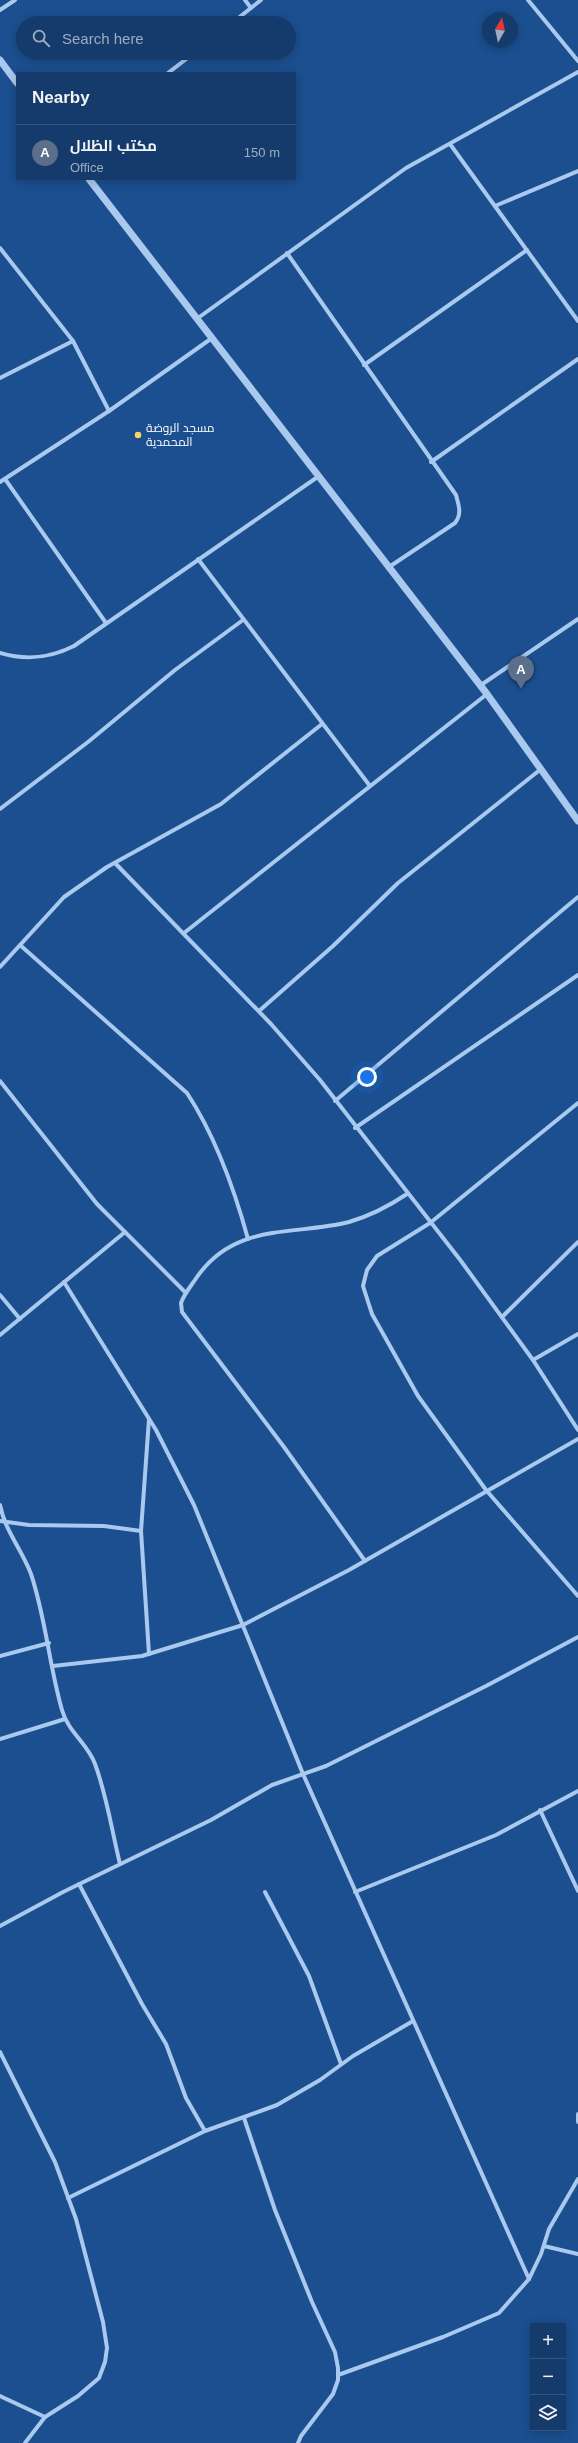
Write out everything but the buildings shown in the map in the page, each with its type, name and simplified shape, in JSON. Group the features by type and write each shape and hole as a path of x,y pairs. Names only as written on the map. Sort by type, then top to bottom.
{"street":[{"path":"0,10 15,0"},
{"path":"245,0 251,8"},
{"path":"241,16 261,0"},
{"path":"528,0 578,61"},
{"path":"0,60 16,82"},
{"path":"169,72 185,60"},
{"path":"198,318 406,168 578,72"},
{"path":"450,144 578,321"},
{"path":"495,206 578,171"},
{"path":"90,180 198,318 481,686 578,821"},
{"path":"0,248 72,341 109,411"},
{"path":"364,365 527,250"},
{"path":"287,254 431,462 456,495 460,515 454,523 389,567"},
{"path":"0,482 109,411 212,338"},
{"path":"0,378 72,341"},
{"path":"431,462 578,359"},
{"path":"0,653 34,658 58,654 74,646 319,476"},
{"path":"5,479 106,623"},
{"path":"198,559 370,786"},
{"path":"481,686 578,619"},
{"path":"0,809 88,742 174,670 243,620"},
{"path":"184,933 487,694"},
{"path":"0,967 64,897 115,863 221,804 322,724"},
{"path":"259,1011 333,946 398,883 541,769"},
{"path":"115,863 259,1011 334,1101 502,1317 533,1360 578,1430"},
{"path":"334,1101 578,896"},
{"path":"20,945 187,1093 198,1110 234,1190 248,1238"},
{"path":"355,1128 578,975"},
{"path":"0,1082 97,1204 186,1293"},
{"path":"578,1103 430,1223 377,1256 367,1270 363,1286 372,1314 418,1396 486,1490 578,1596"},
{"path":"365,1561 284,1447 182,1312 181,1303 186,1293 213,1258 223,1250 248,1238 283,1231 349,1222 378,1211 407,1194"},
{"path":"0,1335 125,1232"},
{"path":"502,1317 578,1242"},
{"path":"64,1282 149,1419 194,1505 303,1774 530,2279"},
{"path":"0,1295 20,1319"},
{"path":"533,1360 578,1334"},
{"path":"149,1419 141,1531 149,1654"},
{"path":"53,1666 109,1661 149,1654 243,1625 365,1561 486,1490 578,1439"},
{"path":"0,1506 2,1521 30,1573 49,1643 65,1719 73,1733 86,1748 95,1764 120,1864"},
{"path":"2,1521 29,1525 104,1526 141,1531"},
{"path":"0,1926 79,1884 211,1820 272,1785 340,1759 486,1686 578,1637"},
{"path":"0,1656 49,1643"},
{"path":"0,1739 65,1719"},
{"path":"355,1892 496,1835 540,1810 578,1791"},
{"path":"540,1810 578,1891"},
{"path":"79,1884 142,2004 166,2044 186,2098 205,2131"},
{"path":"265,1892 309,1976 341,2064"},
{"path":"68,2198 205,2131 277,2105 320,2080 341,2064 413,2021"},
{"path":"0,2052 55,2162 76,2219 103,2322 107,2348 105,2362 98,2378 78,2396 45,2417 25,2443"},
{"path":"0,2066 6,2063"},
{"path":"578,2114 578,2122"},
{"path":"244,2118 274,2210 312,2302 335,2352 338,2375 333,2394 313,2419 298,2443"},
{"path":"338,2375 443,2337 499,2313 530,2279 550,2229 578,2179"},
{"path":"544,2246 578,2254"},
{"path":"0,2396 45,2417"}],"place":[{"name":"مسجد الروضة المحمدية","path":"138,435"},
{"name":"مكتب الظلال","path":"521,689"}]}
